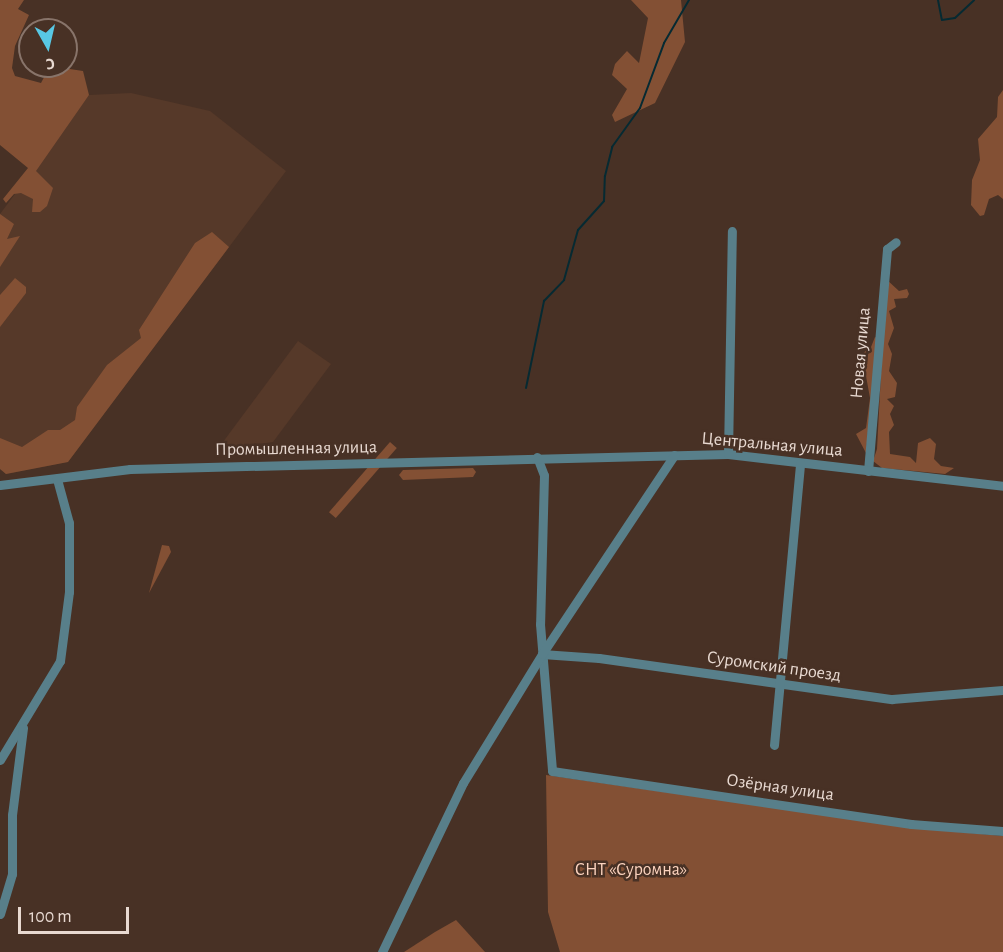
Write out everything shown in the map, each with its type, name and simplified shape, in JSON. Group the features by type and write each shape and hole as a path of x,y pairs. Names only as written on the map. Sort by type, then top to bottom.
{"street":[{"path":"728,454 732,231"},
{"name":"Новая улица","path":"868,471 886,249 896,242"},
{"name":"Центральная улица","path":"537,457 728,454 1003,486"},
{"path":"382,952 463,783 542,654 674,455"},
{"path":"537,457 544,475 542,654"},
{"name":"Промышленная улица","path":"0,486 130,470 537,457"},
{"path":"774,745 782,685 800,463"},
{"path":"0,760 23,726 60,661 69,592 69,523 57,479"},
{"name":"Суромский проезд","path":"542,654 598,657 892,699 1003,690"},
{"name":"Озёрная улица","path":"542,654 552,771 911,824 1003,831"},
{"path":"0,914 12,874 12,815 23,726"}],"shaded area":[{"path":"131,93 210,111 286,171 68,462 6,474 0,469 0,214 89,95"},
{"path":"298,341 331,364 273,442 223,449 220,446"}],"green space":[{"path":"0,0 24,0 18,9 29,15 28,18 18,18 18,39 12,68 15,76 41,83 44,78 78,78 78,70 83,71 89,95 36,171 53,188 47,206 40,212 32,212 33,199 21,193 14,194 6,203 3,199 28,168 0,145"},
{"path":"631,0 681,0 685,42 655,103 615,122 612,115 627,89 612,75 615,64 627,51 639,63 648,18"},
{"path":"1003,90 1003,199 998,195 989,199 984,215 980,216 971,205 972,180 980,160 978,139 997,117 998,97"},
{"path":"0,214 14,224 7,239 20,236 0,267"},
{"path":"212,232 229,247 68,462 6,474 0,469 0,438 22,447 48,430 60,430 75,420 77,407 107,365 141,338 139,330 195,243"},
{"path":"15,278 26,287 26,293 0,327 0,295"},
{"path":"886,279 899,291 907,289 909,294 907,298 894,299 896,307 889,311 894,328 888,344 892,354 889,371 897,383 895,397 887,399 894,406 890,414 894,425 889,432 890,454 910,457 916,463 918,443 930,438 936,444 934,459 941,466 954,468 945,474 882,468 873,461 877,449"},
{"path":"875,337 877,338 866,453 856,434 866,428 870,398 862,354 871,347"},
{"path":"390,442 397,448 336,518 329,512"},
{"path":"473,468 476,472 473,477 403,480 399,475 403,470"},
{"path":"162,545 169,546 171,552 149,593"},
{"name":"СНТ «Суромна»","path":"546,775 915,828 1003,836 1003,952 560,952 548,912"},
{"path":"456,920 485,952 404,952 435,932"}],"waterway":[{"path":"526,388 544,301 564,280 578,230 604,201 605,176 612,147 640,108 664,43 689,0"},
{"path":"938,0 942,20 955,18 974,0"}]}
